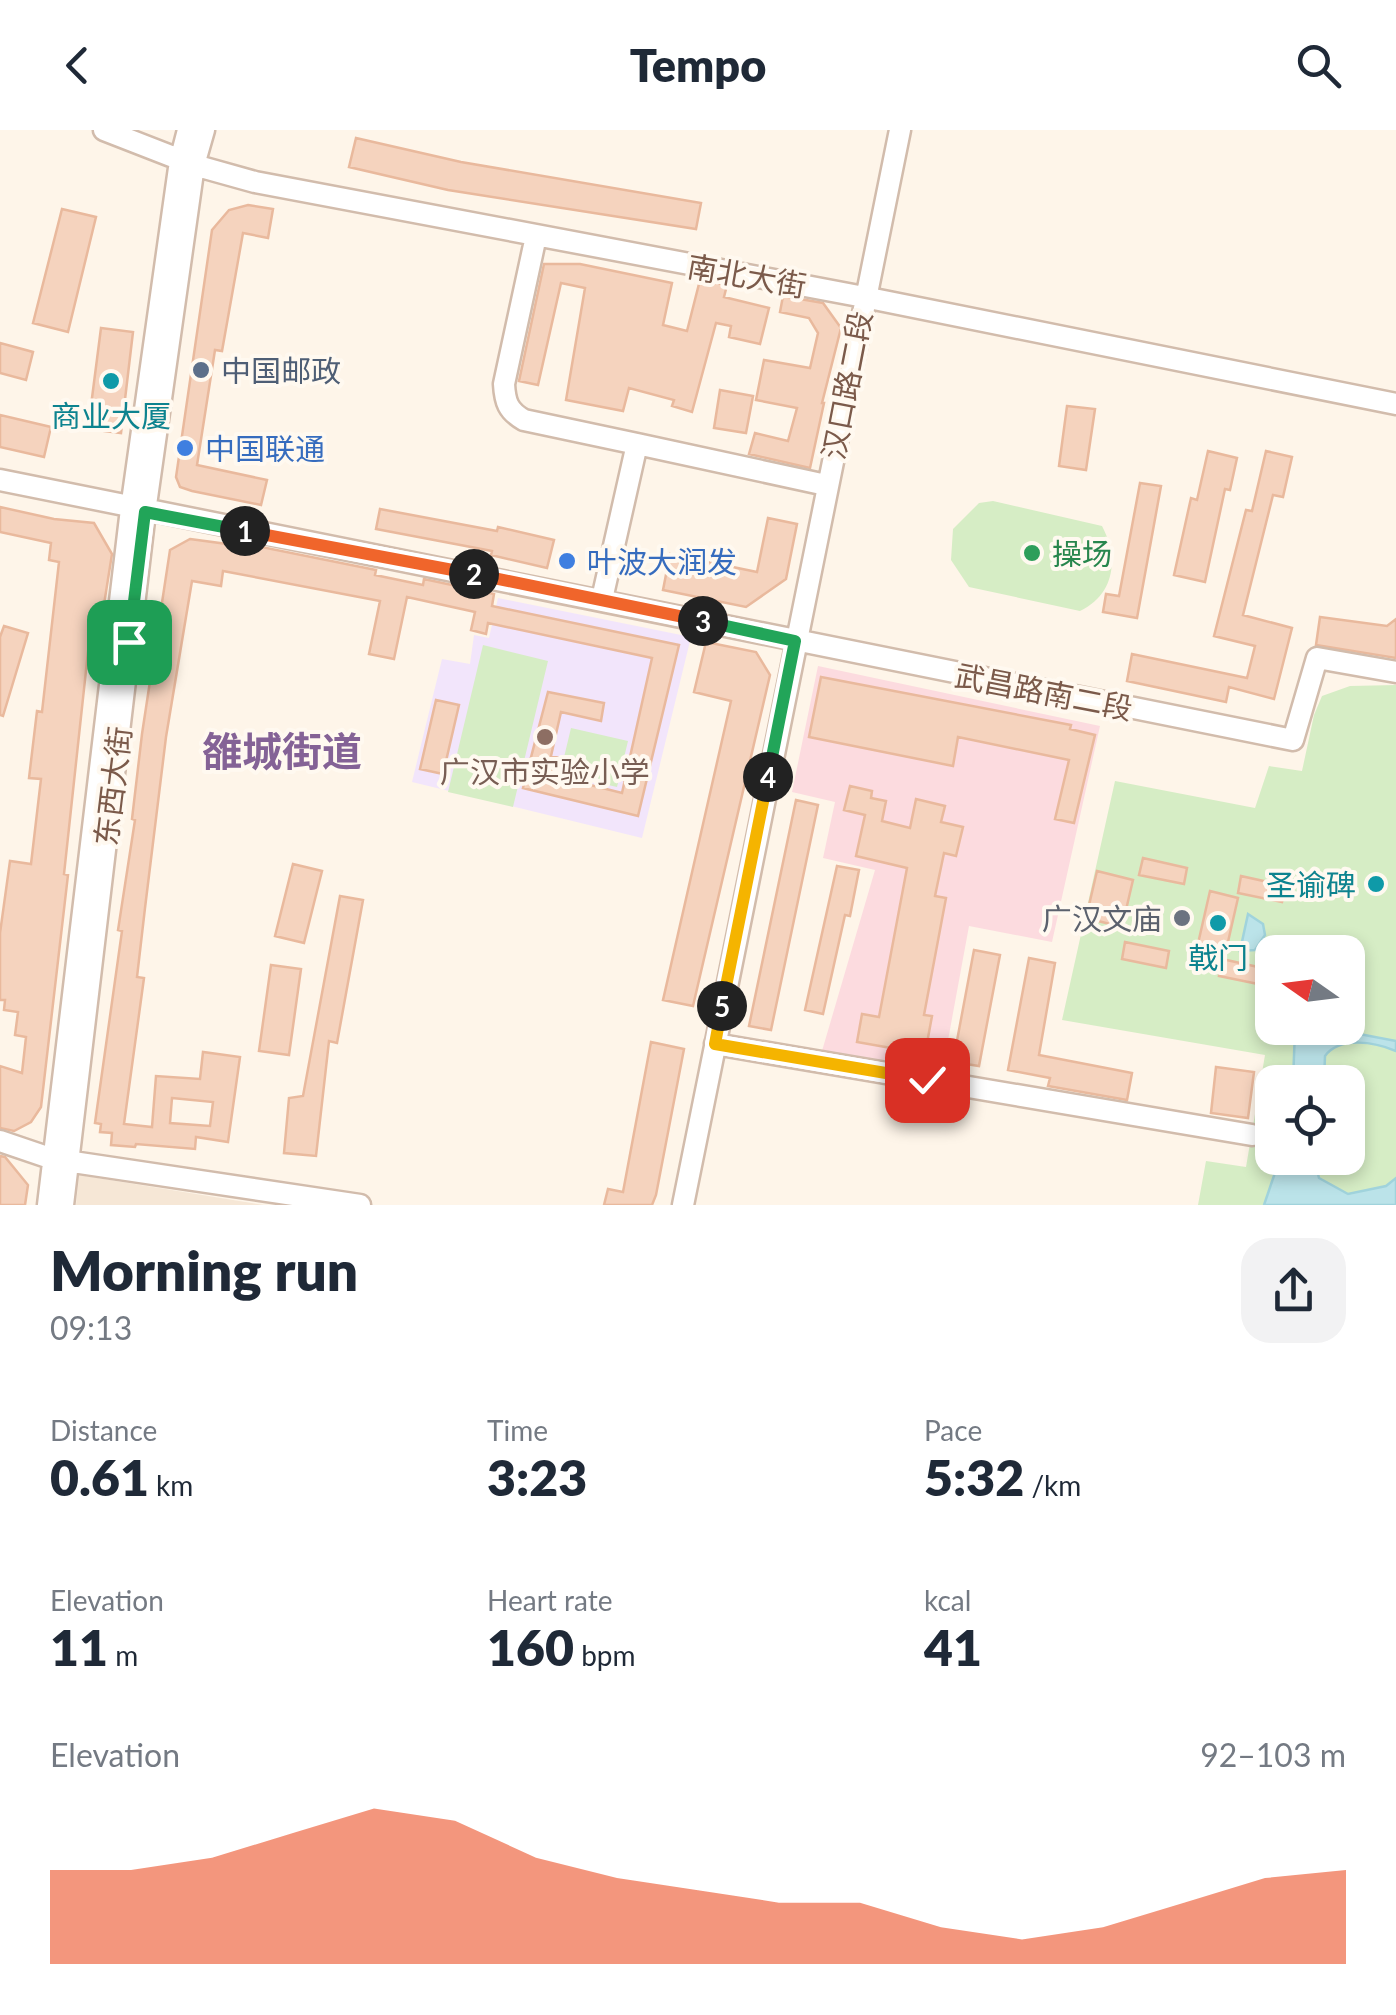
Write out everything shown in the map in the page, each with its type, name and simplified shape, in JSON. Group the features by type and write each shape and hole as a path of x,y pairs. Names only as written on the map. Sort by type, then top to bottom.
{"street":[{"name":"南北大街","path":"104,130 187,163 255,182 864,297 1396,404"},
{"name":"东西大街","path":"48,1205 60,1160 138,510 187,163 188,130"},
{"name":"东西大街","path":"187,163 204,130"},
{"name":"汉口路二段","path":"683,1205 900,130"},
{"path":"536,236 504,384 505,400 512,413 524,420 826,485"},
{"path":"602,599 637,444"},
{"name":"武昌路南二段","path":"0,480 1293,740 1316,658 1396,672"},
{"path":"715,1044 1252,1135"},
{"path":"0,1141 60,1160 350,1204"},
{"name":"东西大街","path":"60,1160 63,1205"}],"shaded area":[{"name":"广汉市实验小学","path":"498,598 691,637 642,838 412,782 442,659 470,664 474,635 489,638"},
{"path":"818,666 1100,726 1052,942 969,926 942,1073 822,1051 875,870 823,858 835,802 792,792"},
{"path":"79,1175 264,1205 76,1205"}],"green space":[{"name":"操场","path":"993,501 1102,526 1112,562 1101,595 1080,611 969,587 951,560 953,529 979,503"},
{"path":"483,645 548,661 513,807 448,792"},
{"path":"1396,685 1396,1205 1198,1205 1206,1161 1246,1167 1255,1114 1255,1175 1365,1175 1365,1065 1263,1065 1265,1055 1062,1020 1115,781 1255,808 1269,766 1302,771 1322,696 1350,686"},
{"path":"571,728 628,741 617,787 560,774"}],"water":[{"path":"1248,914 1263,924 1265,935 1255,935 1255,950 1240,951"},
{"path":"1365,1035 1396,1041 1396,1051 1378,1045 1368,1043"},
{"path":"1294,1045 1342,1045 1325,1056 1325,1065 1294,1065"},
{"path":"1274,1175 1318,1175 1348,1194 1386,1186 1396,1178 1396,1205 1264,1205"}],"building":[{"path":"356,138 461,162 701,203 696,229 448,190 349,167"},
{"path":"248,205 273,209 268,238 243,233 222,351 215,350 197,465 267,480 261,505 192,491 180,487 176,477 212,230 229,210"},
{"path":"62,209 96,217 68,332 33,323"},
{"path":"544,264 580,264 672,283 663,325 687,331 700,280 727,285 724,297 769,308 760,344 729,337 731,326 716,323 692,412 672,406 674,400 629,388 623,411 566,400 585,288 561,283 538,385 519,381"},
{"path":"783,296 823,303 841,328 810,468 749,454 755,433 788,441 797,408 756,400 764,360 810,368 818,333 809,318 780,312"},
{"name":"商业大厦","path":"101,328 133,332 121,433 88,429"},
{"path":"0,343 33,352 26,380 0,373"},
{"path":"720,390 753,396 746,433 714,428"},
{"path":"1067,406 1095,409 1086,470 1059,466"},
{"path":"0,415 51,427 44,457 0,447"},
{"path":"1208,451 1237,458 1230,490 1225,489 1205,582 1174,575 1191,498 1197,500"},
{"path":"1266,451 1292,457 1283,497 1273,495 1243,615 1292,628 1274,699 1229,687 1226,702 1127,681 1132,654 1247,678 1255,646 1214,636 1246,510 1252,511"},
{"path":"1140,483 1161,486 1137,618 1103,612 1106,594 1119,596"},
{"path":"0,507 94,523 112,554 102,617 92,615 41,1107 31,1122 14,1131 0,1128 0,1066 22,1073 26,1037 15,1035 18,1012 4,1010 5,1000 0,1000 0,933 10,861 31,864 41,779 29,778 37,711 42,712 59,562 49,560 51,543 0,532"},
{"path":"380,509 554,540 547,568 491,555 492,551 376,529"},
{"path":"768,518 797,524 786,579 746,607 663,590 670,554 757,572"},
{"path":"190,539 235,545 236,542 376,570 375,575 423,585 424,579 494,594 492,606 679,645 638,816 523,788 548,692 604,703 601,721 561,712 551,756 559,758 555,776 622,793 652,658 488,623 486,634 471,630 475,612 407,597 394,659 369,654 380,601 223,571 221,586 192,581 166,737 137,977 144,978 124,1124 152,1127 156,1076 200,1079 203,1052 240,1057 228,1142 196,1137 195,1149 111,1145 112,1133 100,1132 101,1124 95,1123 122,931 118,930 135,820 132,819 142,734 170,550","holes":["172,1098 213,1102 210,1126 170,1123"]},
{"path":"1320,617 1387,626 1396,619 1396,658 1316,645"},
{"path":"4,626 28,633 3,716 0,637"},
{"path":"706,642 756,652 770,675 693,1006 663,1000 731,701 694,692"},
{"path":"821,677 1071,725 1070,729 1095,735 1074,823 1055,819 1069,760 958,737 953,766 809,737"},
{"path":"436,700 459,705 443,774 420,769"},
{"path":"850,786 872,791 871,798 886,801 882,821 910,828 916,799 945,806 941,822 963,827 956,856 944,853 935,896 946,898 924,1015 932,1016 925,1054 857,1042 862,1014 879,1017 907,868 856,856 865,815 844,810"},
{"path":"796,800 818,805 771,1030 749,1026"},
{"path":"1143,858 1187,868 1184,884 1139,875"},
{"path":"293,864 322,871 304,943 275,936"},
{"path":"837,866 859,870 823,1014 805,1010"},
{"path":"1097,871 1133,880 1122,927 1086,918"},
{"path":"1241,876 1286,886 1282,902 1238,893"},
{"name":"戟门","path":"1210,891 1238,898 1225,955 1197,948"},
{"path":"340,896 363,900 337,1043 329,1041 316,1156 284,1153 289,1098 303,1096"},
{"path":"1125,942 1169,951 1166,968 1122,959"},
{"path":"974,950 1000,955 979,1066 953,1062"},
{"path":"1029,958 1055,963 1039,1055 1132,1073 1127,1100 1048,1086 1050,1078 1008,1070"},
{"path":"1222,959 1255,966 1255,983 1219,976"},
{"path":"271,965 301,969 289,1055 259,1051"},
{"path":"651,1042 684,1049 656,1195 652,1205 604,1205 608,1189 623,1192"},
{"path":"1216,1067 1254,1072 1248,1118 1211,1113"},
{"path":"0,1156 28,1185 25,1205 0,1205"}],"place":[{"name":"中国邮政","path":"201,370"},
{"name":"商业大厦","path":"111,381"},
{"name":"中国联通","path":"185,448"},
{"name":"操场","path":"1032,553"},
{"name":"叶波大润发","path":"567,561"},
{"name":"广汉市实验小学","path":"545,737"},
{"name":"圣谕碑","path":"1376,884"},
{"name":"广汉文庙","path":"1182,918"},
{"name":"戟门","path":"1218,923"}],"district":[{"name":"雒城街道","path":"282,751"}],"route":[{"path":"129,642 145,512 602,599 795,641 715,1044 927,1080"}]}
